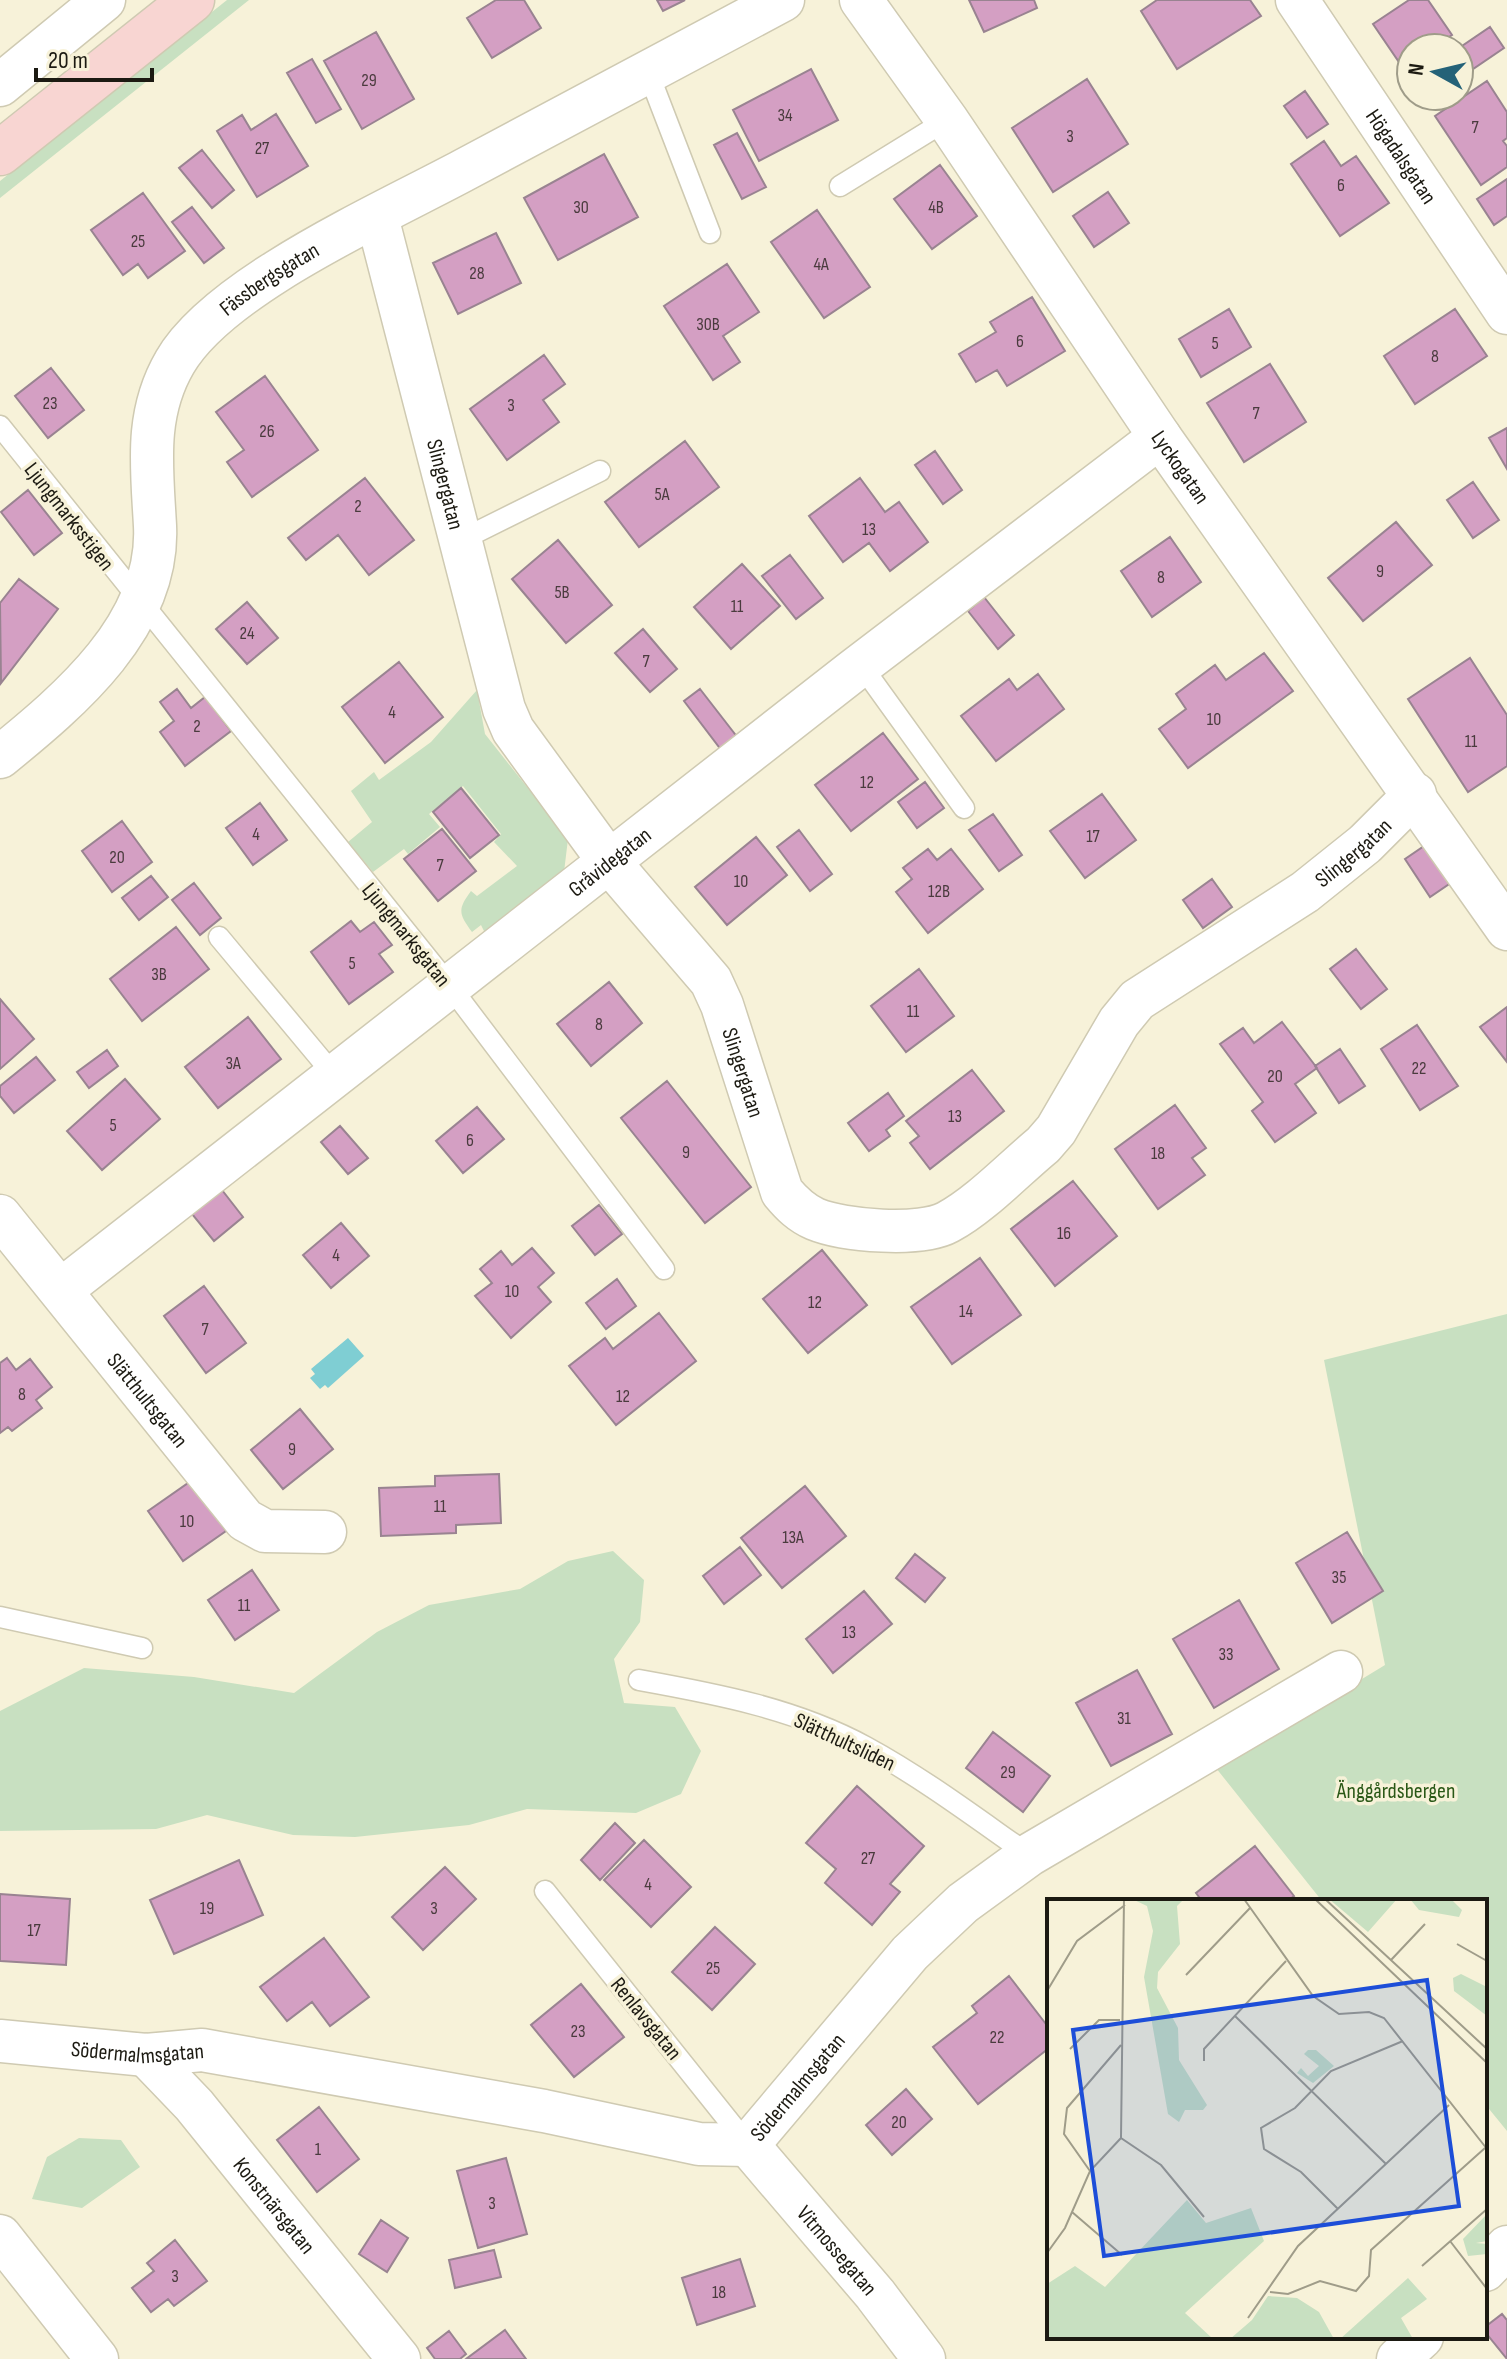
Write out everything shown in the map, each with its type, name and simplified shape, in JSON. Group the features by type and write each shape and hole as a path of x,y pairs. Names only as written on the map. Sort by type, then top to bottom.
{"street":[{"path":"0,85 104,0"},
{"path":"0,153 192,0"},
{"name":"Fässbergsgatan","path":"0,757 44,721 94,668 129,626 141,606 154,558 150,472 154,411 176,360 192,336 211,317 268,277 783,0"},
{"name":"Lyckogatan","path":"861,0 947,120 1160,437 1415,794 1507,929"},
{"name":"Högadalsgatan","path":"1297,0 1507,313"},
{"name":"Slingergatan","path":"377,217 504,709 513,730 610,863 711,981 722,1005 782,1192 796,1208 834,1225 921,1231 950,1222 1043,1145 1056,1130 1119,1022 1137,1000 1305,892 1365,844 1415,794"},
{"name":"Gråvidegatan","path":"61,1290 861,665 1160,437"},
{"name":"Slätthultsgatan","path":"0,1216 245,1520 265,1531 325,1532"},
{"name":"Södermalmsgatan","path":"0,2041 146,2055 202,2050 529,2108 699,2144 748,2145 910,1953 963,1903 1029,1855 1341,1672"},
{"name":"Konstnärsgatan","path":"146,2055 194,2105 399,2359"},
{"name":"Vitmossegatan","path":"748,2145 875,2294 924,2359"},
{"path":"0,2236 97,2359"},
{"path":"1487,2268 1507,2247"},
{"path":"1398,2359 1420,2339"}],"lane":[{"path":"648,72 710,233"},
{"path":"840,186 947,120"},
{"name":"Ljungmarksstigen","path":"0,426 141,606"},
{"path":"461,540 600,471"},
{"name":"Ljungmarksgatan","path":"141,606 449,985 664,1269"},
{"path":"861,665 964,808"},
{"path":"219,937 334,1075"},
{"path":"0,1617 142,1648"},
{"name":"Slätthultsliden","path":"639,1680 775,1709 864,1746 910,1772 1029,1855"},
{"name":"Renlavsgatan","path":"545,1891 748,2145"}],"green space":[{"path":"227,0 249,0 0,198 0,181"},
{"path":"477,690 485,734 568,839 564,872 486,935 481,925 472,932 462,916 463,903 471,891 477,896 517,866 494,842 501,834 463,786 429,814 440,827 408,854 404,849 373,872 348,842 372,822 351,791 374,772 379,780 431,742"},
{"name":"Änggårdsbergen","path":"1507,1314 1507,2131 1487,2106 1487,1899 1320,1899 1216,1768 1385,1665 1324,1360"},
{"path":"613,1551 644,1580 640,1622 614,1659 624,1703 675,1707 701,1751 681,1794 636,1813 527,1809 469,1825 355,1837 293,1835 207,1815 156,1829 0,1831 0,1711 84,1668 194,1677 294,1693 377,1632 429,1605 520,1589 568,1561"},
{"path":"79,2138 121,2140 140,2167 82,2208 32,2199 47,2157"}],"water":[{"path":"348,1338 364,1356 328,1388 325,1385 320,1389 310,1378 315,1374 311,1369"}],"building":[{"path":"496,0 524,0 541,28 492,58 467,18"},
{"path":"657,0 685,0 663,11"},
{"path":"969,0 1034,0 1037,8 984,32"},
{"path":"1157,0 1250,0 1261,16 1177,69 1141,11"},
{"path":"1409,0 1428,0 1450,32 1395,32 1395,56 1373,24"},
{"path":"1490,27 1504,48 1475,68 1475,37"},
{"path":"376,32 414,99 362,129 324,61"},
{"path":"312,59 341,109 316,123 287,73"},
{"path":"811,69 838,120 759,161 733,110"},
{"path":"1087,79 1128,144 1053,192 1012,128"},
{"path":"1487,81 1507,112 1507,138 1503,141 1507,146 1507,167 1481,185 1435,116 1441,112 1475,112 1475,89"},
{"path":"1305,91 1328,124 1307,138 1284,106"},
{"path":"276,114 308,166 257,197 217,131 242,115 251,130"},
{"path":"737,133 766,187 742,199 714,145"},
{"path":"1324,141 1341,166 1356,156 1389,203 1340,236 1291,164"},
{"path":"202,150 234,190 212,208 179,168"},
{"path":"604,154 638,217 558,260 524,198"},
{"path":"940,165 977,216 932,249 894,199"},
{"path":"1507,179 1507,216 1494,225 1477,199"},
{"path":"1108,192 1129,223 1094,247 1073,216"},
{"path":"143,193 185,251 148,278 138,264 123,275 91,230"},
{"path":"192,207 224,248 204,263 172,222"},
{"path":"817,210 870,287 824,318 771,242"},
{"path":"496,233 521,283 458,314 433,263"},
{"path":"727,264 759,312 723,336 740,362 713,380 664,306"},
{"path":"1032,297 1065,351 1007,386 997,370 976,382 959,354 996,332 990,322"},
{"path":"1229,309 1251,347 1201,377 1179,339"},
{"path":"1455,309 1487,356 1415,404 1384,356"},
{"path":"544,355 565,384 543,400 559,422 507,460 470,409"},
{"path":"1270,364 1306,422 1244,462 1207,403"},
{"path":"51,368 84,410 48,438 15,396"},
{"path":"265,376 318,450 252,497 227,462 244,450 216,412"},
{"path":"1507,428 1507,469 1489,438"},
{"path":"685,441 719,487 639,547 605,502"},
{"path":"935,451 962,490 943,504 915,465"},
{"path":"365,478 414,540 369,575 338,535 306,560 288,538"},
{"path":"860,478 885,512 899,502 928,542 890,571 869,543 843,562 809,516"},
{"path":"1473,482 1499,520 1473,538 1447,500"},
{"path":"28,490 62,533 34,555 1,512"},
{"path":"1396,522 1432,565 1363,621 1328,578"},
{"path":"1170,537 1201,582 1152,617 1121,571"},
{"path":"558,540 612,605 566,643 512,579"},
{"path":"790,555 823,598 796,619 762,576"},
{"path":"742,564 780,606 731,649 694,607"},
{"path":"19,579 58,609 1,683 0,603"},
{"path":"984,597 1014,635 998,649 968,611"},
{"path":"247,602 278,638 247,664 216,629"},
{"path":"643,629 677,669 650,692 615,653"},
{"path":"1264,653 1293,691 1188,768 1159,729 1186,709 1176,694 1215,665 1226,680"},
{"path":"1470,658 1507,715 1507,766 1468,792 1408,699"},
{"path":"399,662 443,717 385,763 342,707"},
{"path":"1038,674 1064,709 996,761 961,716 1009,679 1017,690"},
{"path":"177,689 191,708 205,697 231,731 185,766 160,732 174,721 160,702"},
{"path":"700,689 738,738 722,751 684,701"},
{"path":"883,733 918,779 851,831 815,785"},
{"path":"925,782 944,808 917,828 898,802"},
{"path":"461,788 499,835 470,858 433,812"},
{"path":"1102,794 1136,840 1085,878 1050,831"},
{"path":"260,803 287,840 253,865 226,828"},
{"path":"993,814 1022,855 999,871 969,830"},
{"path":"122,821 152,862 112,892 82,851"},
{"path":"442,829 476,871 438,901 404,859"},
{"path":"799,830 832,874 810,891 777,847"},
{"path":"756,837 787,875 727,925 695,887"},
{"path":"1433,840 1458,878 1430,897 1405,859"},
{"path":"928,849 937,860 951,849 983,889 928,933 896,892 912,879 903,868"},
{"path":"151,876 168,897 139,920 122,898"},
{"path":"1212,879 1232,907 1203,928 1183,900"},
{"path":"194,883 221,918 200,935 172,900"},
{"path":"351,921 360,932 374,922 392,945 379,954 393,972 349,1004 311,952"},
{"path":"176,927 209,969 142,1021 110,979"},
{"path":"1356,949 1387,989 1361,1009 1330,969"},
{"path":"919,969 954,1016 906,1052 871,1006"},
{"path":"609,982 642,1023 591,1066 557,1024"},
{"path":"0,999 34,1039 0,1069"},
{"path":"1507,1007 1507,1062 1480,1027"},
{"path":"248,1017 281,1059 218,1108 185,1067"},
{"path":"1282,1022 1317,1068 1295,1084 1316,1113 1275,1142 1252,1111 1263,1102 1220,1044 1243,1028 1254,1043"},
{"path":"1417,1025 1458,1086 1420,1110 1381,1049"},
{"path":"1340,1049 1365,1086 1339,1103 1315,1066"},
{"path":"107,1050 118,1066 89,1088 77,1072"},
{"path":"36,1057 55,1080 14,1113 0,1096 0,1086"},
{"path":"972,1070 1004,1111 930,1169 910,1143 919,1136 906,1121"},
{"path":"125,1079 160,1119 102,1170 67,1131"},
{"path":"667,1081 751,1187 705,1223 621,1118"},
{"path":"888,1093 904,1116 886,1130 890,1136 869,1151 848,1123"},
{"path":"1175,1105 1206,1148 1192,1158 1205,1175 1158,1209 1115,1149"},
{"path":"477,1107 504,1139 463,1173 436,1141"},
{"path":"340,1126 368,1158 348,1174 321,1142"},
{"path":"1073,1181 1117,1236 1055,1286 1011,1229"},
{"path":"222,1190 243,1217 214,1241 192,1214"},
{"path":"599,1205 622,1234 595,1255 572,1226"},
{"path":"341,1223 369,1256 331,1288 303,1255"},
{"path":"532,1248 554,1273 538,1287 551,1302 511,1338 475,1296 492,1283 480,1269 501,1251 512,1265"},
{"path":"822,1250 867,1305 808,1353 763,1299"},
{"path":"980,1258 1021,1315 952,1364 911,1307"},
{"path":"617,1279 636,1306 606,1329 586,1303"},
{"path":"204,1286 246,1343 206,1373 164,1316"},
{"path":"659,1313 696,1361 616,1425 569,1366 605,1338 613,1349"},
{"path":"7,1358 16,1370 30,1359 52,1387 36,1400 42,1408 12,1431 8,1427 0,1433 0,1363"},
{"path":"300,1409 333,1449 283,1489 251,1450"},
{"path":"499,1474 501,1523 456,1525 456,1533 381,1536 379,1488 435,1486 435,1476"},
{"path":"191,1481 226,1531 183,1561 148,1511"},
{"path":"805,1486 846,1536 782,1588 741,1538"},
{"path":"1347,1532 1383,1591 1332,1623 1296,1563"},
{"path":"740,1547 761,1575 724,1604 703,1576"},
{"path":"915,1554 945,1578 925,1602 896,1578"},
{"path":"252,1570 279,1610 235,1640 208,1600"},
{"path":"864,1591 892,1624 833,1673 806,1639"},
{"path":"1239,1600 1279,1669 1214,1708 1173,1639"},
{"path":"1137,1670 1172,1734 1111,1766 1076,1703"},
{"path":"993,1732 1050,1776 1023,1812 966,1768"},
{"path":"857,1786 924,1846 890,1884 900,1892 872,1925 825,1883 836,1869 806,1843"},
{"path":"615,1823 635,1843 600,1880 581,1860"},
{"path":"644,1840 691,1887 651,1927 604,1880"},
{"path":"1255,1846 1294,1896 1290,1899 1200,1899 1196,1893"},
{"path":"239,1860 263,1915 174,1954 150,1900"},
{"path":"445,1867 476,1899 423,1950 392,1917"},
{"path":"0,1894 70,1899 66,1965 0,1961"},
{"path":"715,1927 755,1964 712,2010 672,1972"},
{"path":"324,1938 369,1997 330,2026 312,2002 287,2021 260,1987"},
{"path":"1009,1976 1047,2025 1047,2050 978,2104 933,2047 977,2013 972,2006"},
{"path":"581,1984 624,2037 574,2077 531,2025"},
{"path":"906,2089 932,2119 892,2155 866,2125"},
{"path":"319,2107 359,2159 317,2192 277,2140"},
{"path":"506,2158 527,2234 478,2248 457,2171"},
{"path":"381,2220 408,2238 387,2272 359,2254"},
{"path":"175,2240 207,2281 174,2306 168,2299 151,2312 132,2288 154,2271 147,2263"},
{"path":"494,2250 501,2277 455,2288 449,2260"},
{"path":"740,2259 755,2306 697,2325 682,2278"},
{"path":"1502,2314 1507,2320 1507,2359 1487,2334 1487,2325"},
{"path":"505,2330 526,2359 466,2359"},
{"path":"449,2331 466,2354 460,2359 435,2359 427,2348"}]}
